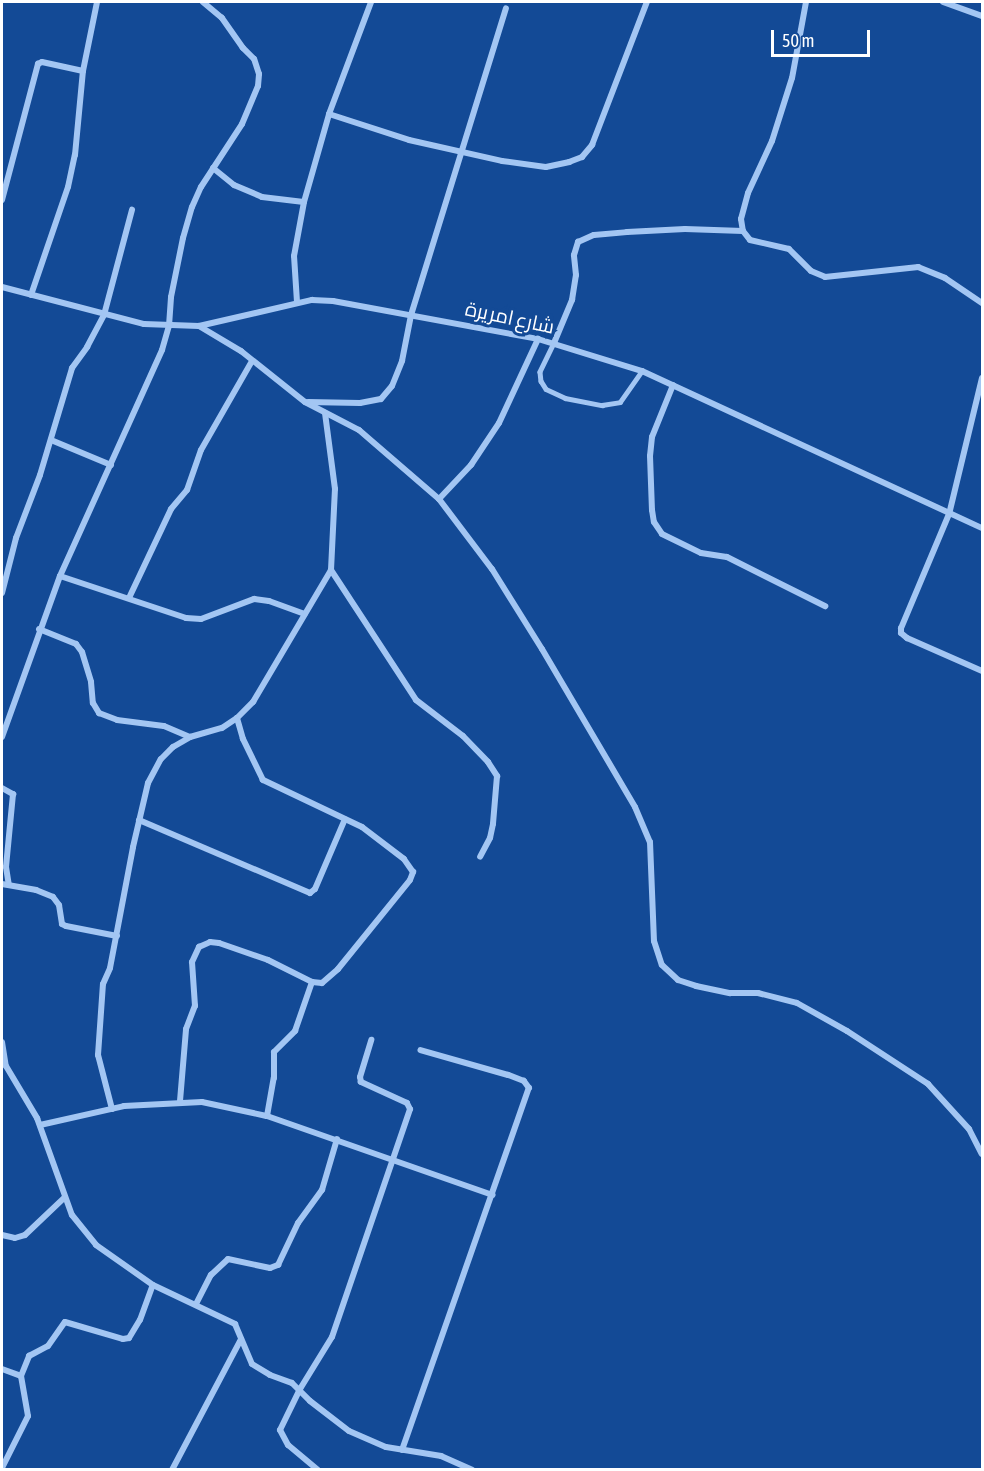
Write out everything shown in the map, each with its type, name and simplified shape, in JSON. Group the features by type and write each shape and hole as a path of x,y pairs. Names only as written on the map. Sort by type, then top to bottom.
{"street":[{"path":"32,295 68,187 75,155 83,71 97,2"},
{"path":"2,737 60,576 162,350 169,326 171,297 183,238 192,207 252,104 259,74 254,59 243,48 222,18 203,2"},
{"path":"297,302 294,256 304,202 329,114 371,2"},
{"path":"329,114 409,140 530,166 557,165 582,157 592,145 647,2"},
{"path":"806,2 792,78 772,141 748,193 741,219 743,231 750,240 789,249 811,271 825,277 918,267 945,278 982,303"},
{"path":"943,2 982,16"},
{"path":"304,402 360,403 381,399 392,386 402,361 411,315 460,152 506,8"},
{"path":"2,200 38,64 42,62 83,71"},
{"path":"213,168 234,185 262,198 304,202"},
{"path":"2,593 16,538 51,440 72,368 87,347 104,315 132,210"},
{"path":"554,343 572,300 576,275 574,255 578,242 594,235 627,232 685,229 743,231"},
{"name":"شارع امريرة","path":"2,287 144,324 199,326 297,302 333,301 538,339 642,371 982,528"},
{"path":"199,326 227,342 304,402 359,430 439,499 492,568 543,649 635,807 650,842 654,941 662,965 678,980 730,993 758,993 797,1003 847,1031 928,1084 969,1129 982,1154"},
{"path":"439,499 471,465 499,423 538,339"},
{"path":"129,598 171,509 187,490 201,450 252,361"},
{"path":"982,378 949,514 901,633 928,648 982,671"},
{"path":"673,385 652,437 650,456 652,510 654,522 662,534 701,553 727,557 825,606"},
{"path":"112,1109 98,1055 103,984 110,968 148,783 161,759 173,747 190,737 222,728 237,718 260,692 332,570 335,489 325,413"},
{"path":"51,440 111,465"},
{"path":"332,570 416,700 463,736 498,776 490,838 480,857"},
{"path":"60,576 186,618 201,619 254,599 269,601 305,614"},
{"path":"39,629 76,644 82,652 91,682 93,703 99,713 117,720 164,726 190,737"},
{"path":"180,1101 186,1029 195,1006 192,962 199,947 210,942 219,943 268,960 312,982 322,983 338,969 410,880 413,872 404,859 384,842 345,819 263,780 243,740 237,718"},
{"path":"2,788 10,791 13,799 5,885 36,890 57,900 62,924 66,927 117,936"},
{"path":"139,820 310,893 315,890 345,819"},
{"path":"267,1116 274,1078 274,1052 295,1032 312,982"},
{"path":"318,1470 288,1444 280,1432 300,1389 332,1337 410,1107 361,1082 360,1077 371,1040"},
{"path":"2,1042 6,1066 40,1125 72,1215 96,1245 153,1285 235,1324 252,1364 300,1389 310,1401 350,1431 386,1447 441,1456 472,1470"},
{"path":"402,1450 529,1092 528,1085 508,1075 420,1050"},
{"path":"40,1125 112,1109 180,1101 202,1102 267,1116 493,1195"},
{"path":"196,1304 211,1275 228,1259 270,1268 278,1265 298,1223 322,1190 337,1139"},
{"path":"2,1235 15,1238 25,1235 65,1197"},
{"path":"2,1468 28,1416 21,1376 29,1356 48,1346 65,1322 117,1337 129,1338 140,1320 153,1285"},
{"path":"172,1470 241,1339"},
{"path":"2,1369 21,1376"}],"lane":[{"path":"554,343 540,372 541,381 546,389 565,398 602,405 620,402 642,371"}]}
